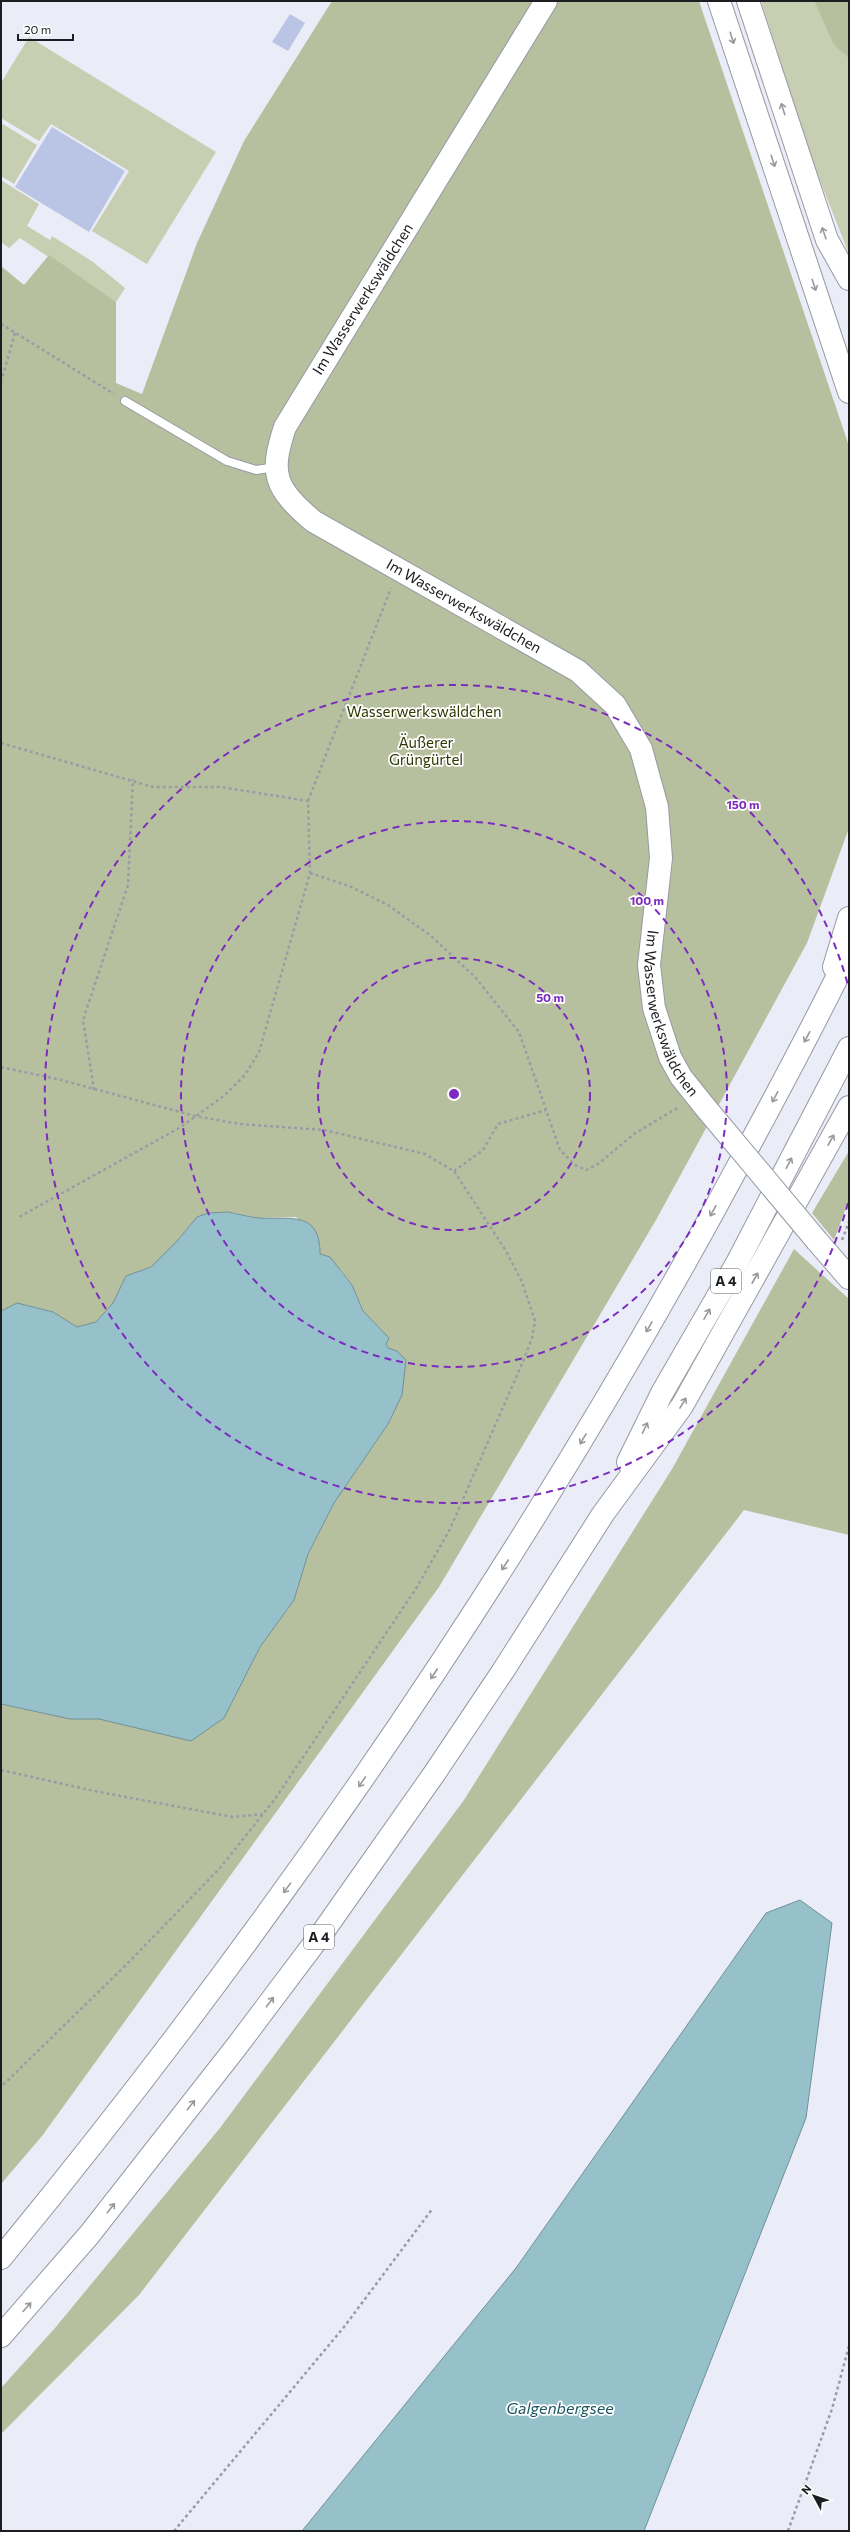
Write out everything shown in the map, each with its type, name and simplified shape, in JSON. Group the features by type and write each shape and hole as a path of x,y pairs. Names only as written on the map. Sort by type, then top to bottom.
{"main road":[{"name":"Im Wasserwerkswäldchen","path":"546,1 285,427 277,450 277,467 280,482 289,500 313,521 578,671 615,705 641,749 656,807 661,858 649,965 654,1008 670,1057 695,1105 849,1278"},
{"path":"720,1 849,392"},
{"path":"748,1 827,240 849,279"},
{"path":"821,1011 849,918"},
{"path":"1,2258 78,2164 237,1958 323,1839 401,1724 527,1532 597,1416 668,1293 821,1011 849,953"},
{"name":"A 4","path":"1,2336 94,2229 237,2046 325,1929 503,1671 602,1514 662,1393 737,1263 849,1048"},
{"path":"602,1514 682,1406 849,1107"}],"lane":[{"path":"125,401 227,461 256,470 277,467"}],"path":[{"path":"1,324 125,401"},
{"path":"1,382 15,333"},
{"path":"19,1218 181,1127 225,1095 245,1075 259,1052 310,873 308,801 398,569"},
{"path":"1,743 133,779 153,787 221,787 308,801"},
{"path":"94,1090 83,1020 128,885 133,779"},
{"path":"310,873 349,886 388,905 431,936 475,978 519,1032 560,1150 575,1165 586,1170 598,1164 640,1130 695,1105"},
{"path":"1,1067 61,1080 196,1116 240,1124 324,1130 425,1154 454,1171 506,1251 522,1282 535,1320 532,1338 450,1529 408,1599 307,1753 263,1814 220,1868 122,1969 1,2087"},
{"path":"454,1171 483,1150 498,1124 546,1110"},
{"path":"1,1770 99,1792 233,1817 263,1814"},
{"path":"174,2531 344,2327 433,2208"},
{"path":"788,2531 832,2409 849,2346"}],"green space":[{"name":"Wasserwerkswäldchen","path":"332,1 699,1 849,446 849,828 807,943 656,1220 439,1587 42,2136 1,2184 1,1704 70,1719 224,1718 260,1647 294,1600 308,1554 334,1503 388,1424 402,1395 397,1351 388,1348 386,1344 389,1338 363,1311 352,1285 341,1270 335,1266 330,1257 320,1254 320,1244 296,1217 258,1218 228,1212 197,1217 178,1240 151,1267 126,1276 113,1303 96,1322 77,1327 53,1312 17,1303 1,1311 1,266 24,285 49,255 116,302 116,383 142,394 197,243 244,141"},
{"path":"761,1 814,1 833,44 849,59 849,254 810,155"},
{"path":"814,1 849,1 849,59 833,44"},
{"path":"29,37 216,152 147,264 92,231 129,171 51,124 39,141 1,118 1,83"},
{"path":"1,123 37,145 14,184 1,176"},
{"path":"1,180 39,204 27,226 50,240 52,236 93,262 125,288 116,302 20,238 9,248 1,242"},
{"path":"849,1151 849,1200 834,1240 812,1213"},
{"path":"794,1249 849,1299 849,1535 744,1510 139,2295 1,2434 1,2388 55,2328 220,2128 464,1800 672,1469"}],"water":[{"path":"228,1212 259,1218 301,1220 309,1224 315,1230 319,1240 320,1254 330,1257 352,1285 363,1311 389,1338 386,1344 388,1348 397,1351 406,1360 402,1395 388,1424 334,1503 308,1554 294,1600 260,1647 224,1718 191,1741 99,1719 70,1719 1,1704 1,1311 17,1303 53,1312 77,1327 96,1322 113,1303 126,1276 151,1267 178,1240 197,1217 208,1213"},
{"name":"Galgenbergsee","path":"800,1900 832,1923 806,2118 644,2531 302,2531 516,2268 766,1913"}],"building":[{"path":"290,14 305,23 288,51 272,42"},
{"path":"52,127 125,171 89,232 15,187"}],"park label":[{"name":"Äußerer Grüngürtel","path":"426,752"}]}
